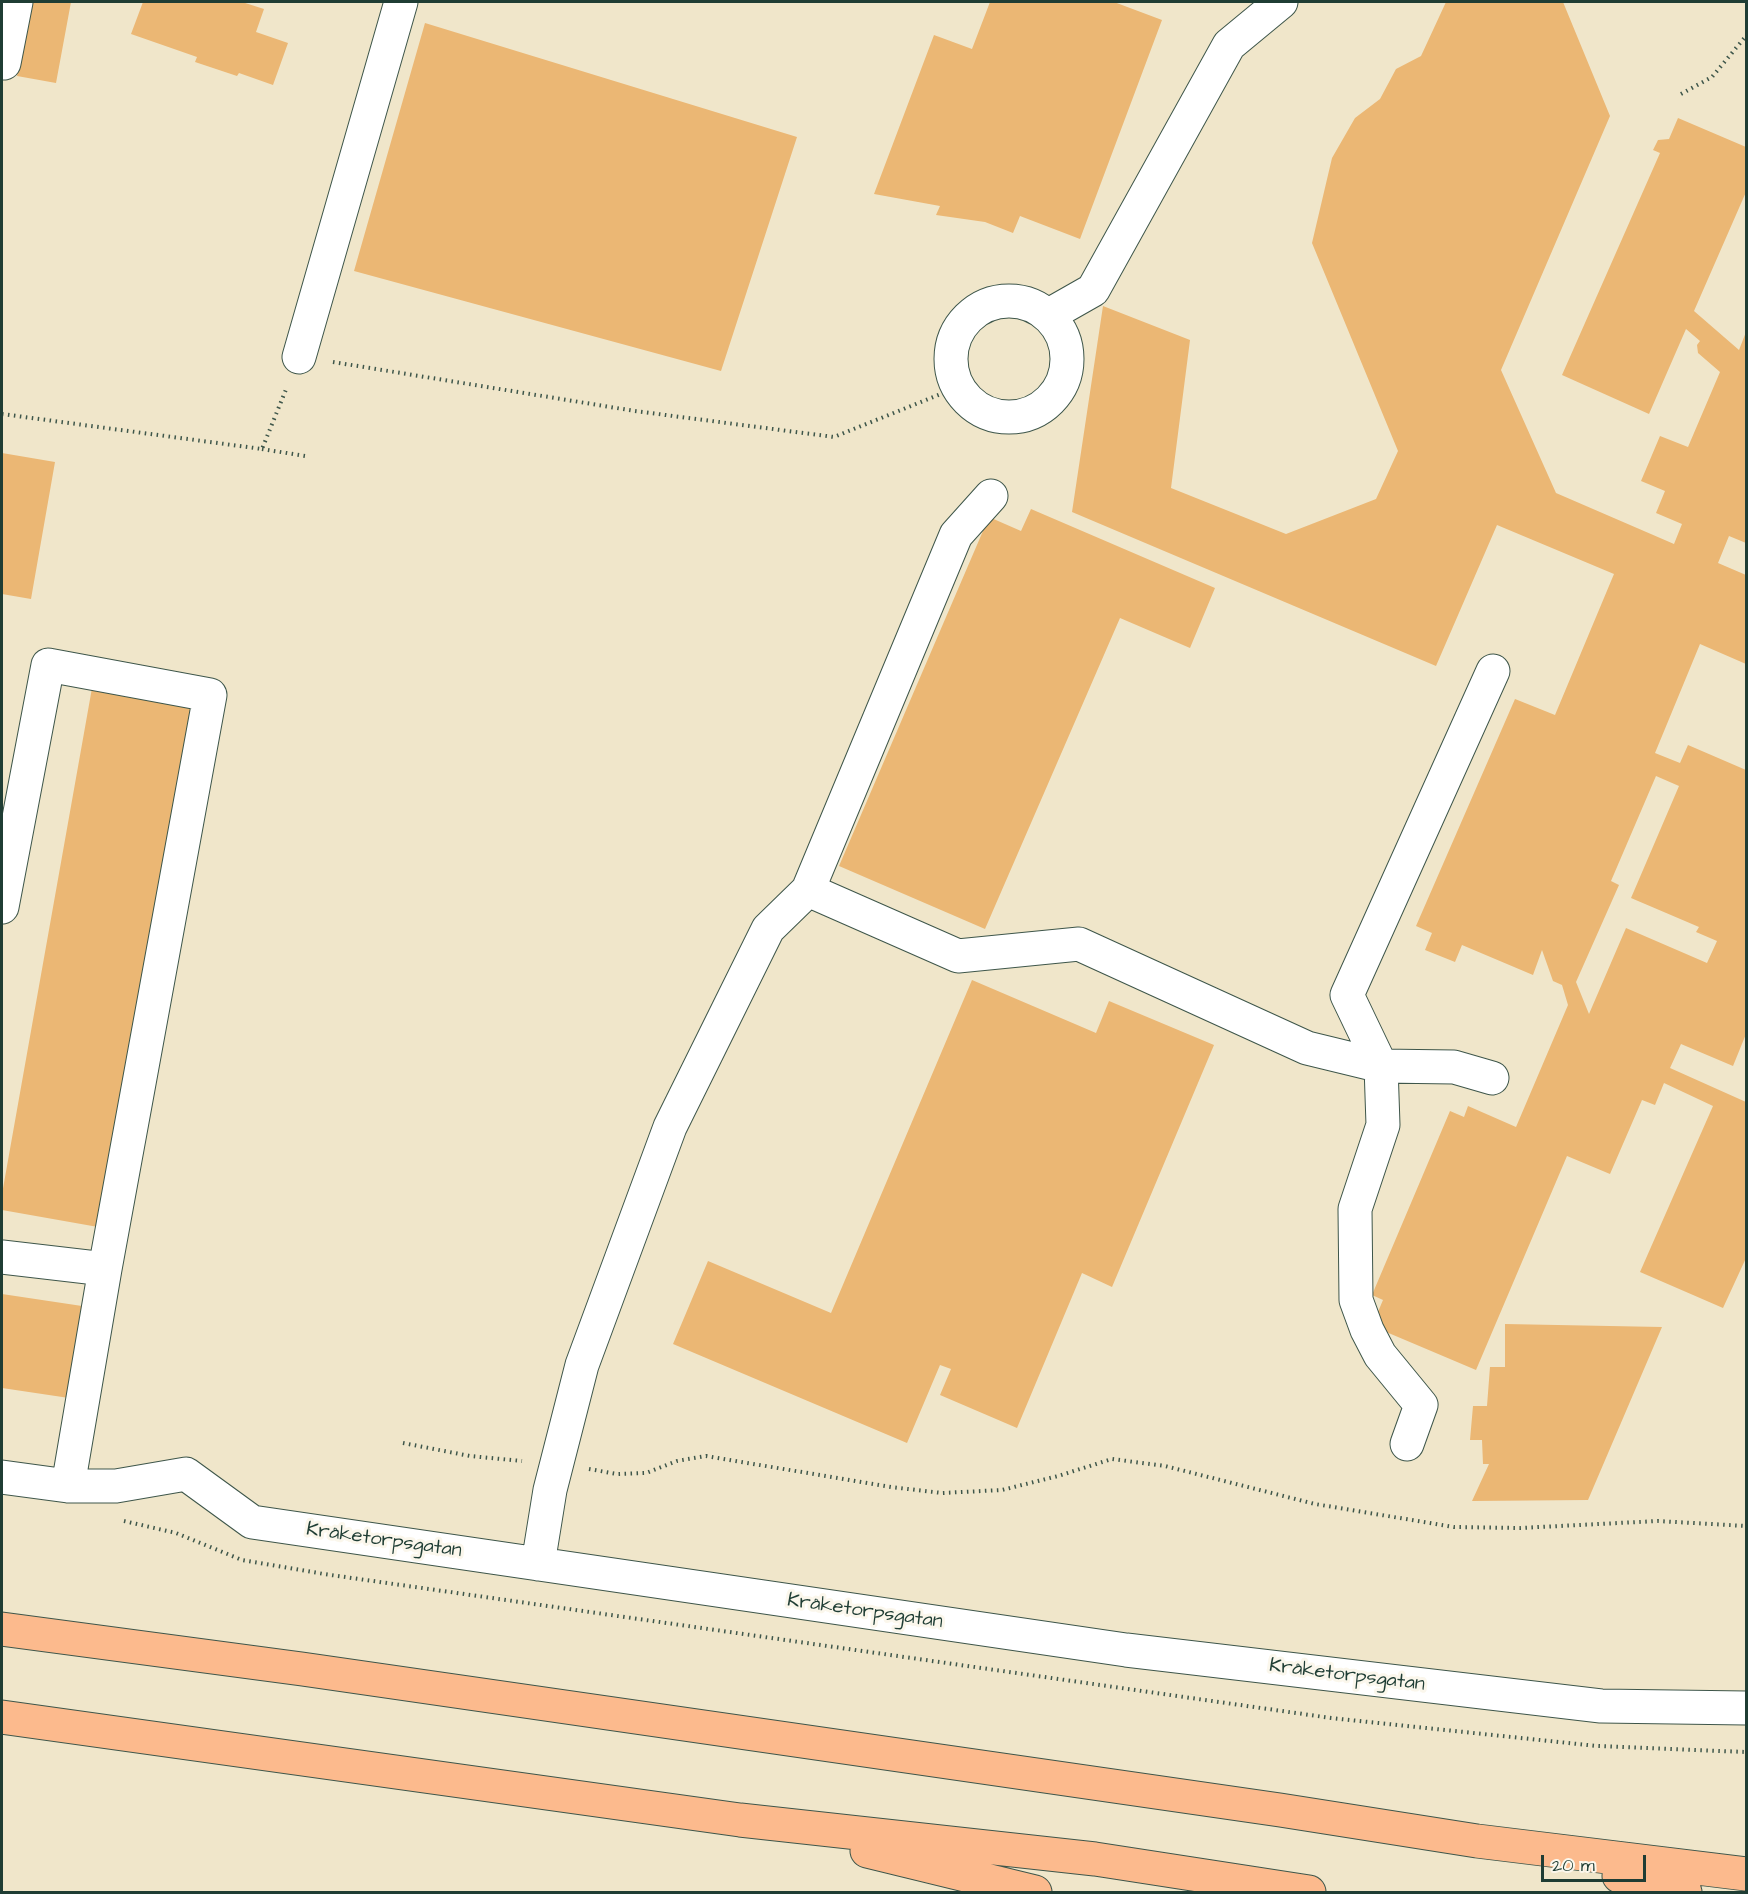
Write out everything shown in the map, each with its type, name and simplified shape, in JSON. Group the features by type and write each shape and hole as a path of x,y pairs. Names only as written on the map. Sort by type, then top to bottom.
{"highway":[{"path":"2,1629 303,1668 1280,1810 1477,1841 1746,1874"},
{"path":"2,1717 740,1820 1095,1859 1309,1893"},
{"path":"740,1820 1035,1893"},
{"path":"1477,1841 1685,1893"}],"street":[{"path":"4,63 16,2"},
{"path":"299,357 401,2"},
{"path":"1049,315 1093,290 1229,45 1281,2"},
{"path":"1003,301 1019,301 1034,306 1049,315 1064,341 1067,356 1065,376 1056,393 1042,407 1025,415 1005,417 996,415 970,402 958,387 951,369 951,350 957,332 969,317 985,306 1003,301"},
{"path":"538,1564 550,1490 582,1365 670,1127 768,929 808,890 956,535 991,496"},
{"path":"2,907 48,665 210,695 105,1269 68,1486"},
{"path":"1407,1444 1421,1405 1380,1355 1367,1330 1356,1300 1355,1209 1383,1125 1381,1066 1347,995 1493,671"},
{"path":"808,890 958,956 1079,944 1307,1048 1381,1066 1454,1067 1492,1078"},
{"path":"2,1257 105,1269"},
{"name":"Kråketorpsgatan","path":"2,1477 68,1486 116,1486 186,1474 252,1522 1136,1651 1600,1706 1746,1708"}],"path":[{"path":"1681,94 1712,77 1746,36"},
{"path":"262,449 299,357 635,411 834,437 958,387"},
{"path":"2,414 305,456"},
{"path":"403,1443 470,1456 617,1474 646,1473 677,1461 706,1456 891,1487 942,1493 1002,1490 1112,1459 1165,1467 1315,1504 1455,1527 1520,1528 1658,1521 1746,1526"}],"building":[{"path":"30,2 71,2 56,83 17,76"},
{"path":"143,2 242,2 264,9 256,32 288,43 273,85 239,73 237,76 195,62 197,57 131,34"},
{"path":"990,2 1114,2 1162,20 1080,239 1020,216 1013,233 985,222 936,215 940,206 874,194 934,35 972,49"},
{"path":"1446,2 1563,2 1610,116 1501,370 1556,493 1674,544 1682,524 1656,513 1665,491 1641,481 1660,436 1688,447 1720,372 1698,353 1697,345 1700,341 1686,329 1649,414 1562,375 1660,153 1653,150 1658,140 1669,139 1678,118 1746,147 1746,192 1694,311 1739,350 1746,332 1746,543 1729,536 1718,563 1746,575 1746,664 1700,644 1655,753 1680,763 1688,745 1746,770 1746,1034 1733,1066 1681,1044 1670,1068 1746,1102 1746,1258 1723,1308 1640,1272 1713,1106 1664,1083 1655,1105 1642,1100 1610,1174 1567,1156 1476,1370 1372,1326 1383,1300 1372,1295 1450,1111 1464,1117 1468,1106 1516,1127 1568,1005 1562,985 1553,981 1542,950 1533,975 1462,945 1455,962 1425,950 1432,933 1416,926 1515,699 1555,715 1614,574 1497,525 1436,666 1072,512 1103,306 1190,340 1171,488 1286,534 1376,499 1398,451 1312,243 1332,158 1355,118 1380,99 1396,69 1421,56","holes":["1656,776 1679,786 1631,898 1699,927 1696,932 1717,941 1707,963 1626,928 1589,1014 1576,982 1619,885 1611,881"]},
{"path":"425,23 797,137 721,371 354,271"},
{"path":"2,453 55,462 31,599 2,594"},
{"path":"1031,509 1215,588 1190,648 1120,618 985,929 839,866 989,517 1021,531"},
{"path":"92,688 192,706 98,1227 2,1210 2,1194"},
{"path":"972,980 1096,1033 1109,1001 1214,1045 1112,1287 1082,1273 1017,1428 940,1395 951,1369 940,1365 907,1443 673,1344 708,1261 831,1313"},
{"path":"2,1294 82,1306 69,1398 2,1388"},
{"path":"1505,1324 1662,1327 1588,1500 1472,1501 1489,1464 1483,1464 1482,1440 1470,1440 1473,1406 1487,1406 1490,1367 1505,1367"}]}
